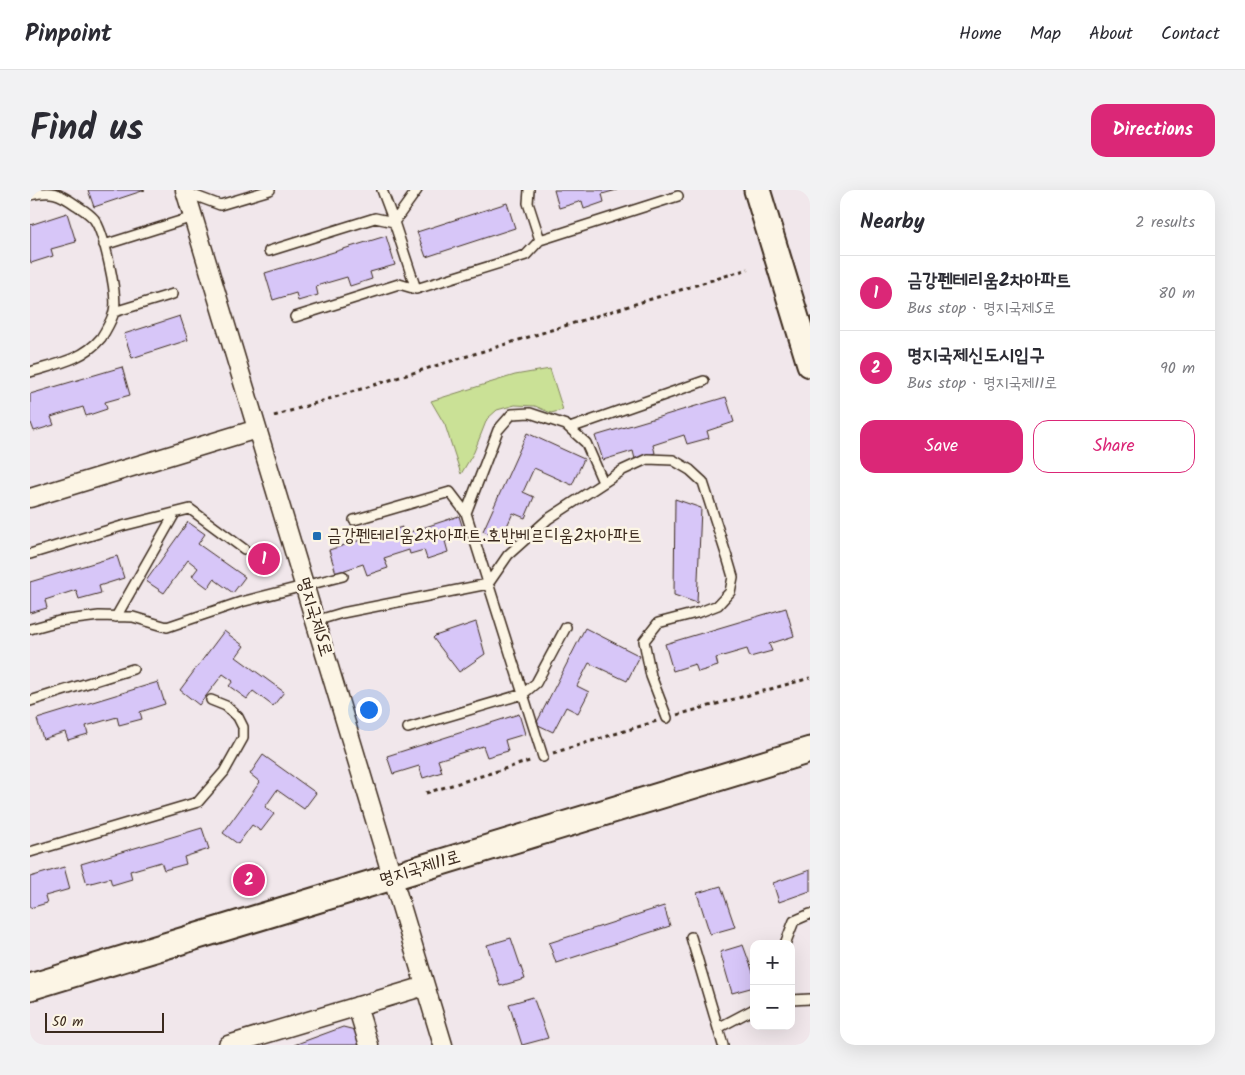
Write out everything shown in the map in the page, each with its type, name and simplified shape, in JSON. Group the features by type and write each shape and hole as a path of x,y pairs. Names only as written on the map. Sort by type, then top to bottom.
{"main road":[{"path":"757,190 810,364"},
{"name":"명지국제11로","path":"30,987 810,750"}],"street":[{"name":"명지국제5로","path":"187,191 193,217 443,1045"},
{"path":"30,498 257,430"},
{"path":"228,1045 264,1040 357,1006 425,986"},
{"path":"357,1006 369,1045"}],"lane":[{"path":"187,191 220,205 270,190"},
{"path":"382,190 416,289"},
{"path":"394,222 417,190"},
{"path":"529,190 528,203 540,240"},
{"path":"30,195 43,192 61,192 94,220 104,245 115,296 114,312 101,337 86,352 72,359 30,372"},
{"path":"295,317 399,284 416,289 526,255 540,240 678,196"},
{"path":"104,245 193,217"},
{"path":"269,251 375,218 394,222"},
{"path":"114,312 173,294"},
{"path":"570,428 704,380"},
{"path":"466,513 498,430 512,414 530,413 566,425 586,443 603,482"},
{"path":"315,621 342,613 488,584 508,555 525,539 548,519 603,482 646,458 673,460 690,470 703,482 733,577 730,592 718,605 700,612 658,623 644,640 651,676 667,718"},
{"path":"354,520 450,492 466,513 543,757"},
{"path":"30,554 122,526 190,509 244,550"},
{"path":"116,616 175,512"},
{"path":"30,629 59,621 99,616 134,617 167,627 241,602 343,576"},
{"path":"408,728 523,694 536,683 566,627"},
{"path":"30,701 133,669"},
{"path":"30,852 198,802 224,772 242,738 243,727 238,717 226,706 211,700"},
{"path":"787,940 794,921 810,914"},
{"path":"691,937 723,1045"},
{"path":"795,1000 810,999"},
{"path":"718,1028 750,1011"}],"path":[{"path":"274,416 748,269"},
{"path":"426,793 543,757"}],"green space":[{"path":"550,369 563,410 551,413 535,406 515,405 497,410 487,419 474,452 461,474 445,425 431,401 515,375"}],"building":[{"path":"88,190 145,190 94,207"},
{"path":"554,190 617,190 602,194 604,202 584,209 582,201 559,208"},
{"path":"507,203 515,228 426,257 417,232"},
{"path":"67,213 76,242 51,249 53,256 31,263 30,225"},
{"path":"386,236 395,265 370,272 372,279 350,286 347,277 316,286 318,295 298,301 296,293 273,300 265,273"},
{"path":"180,316 188,340 132,358 124,334"},
{"path":"122,367 130,395 105,402 107,409 86,416 83,407 51,417 54,425 34,431 30,423 30,394"},
{"path":"726,397 734,422 707,431 709,438 687,444 684,435 653,445 655,453 635,459 633,451 603,460 595,436"},
{"path":"527,433 584,459 572,485 534,468 523,492 534,497 525,518 513,513 501,539 483,531"},
{"path":"675,499 701,508 697,603 674,595"},
{"path":"459,516 465,535 445,541 448,552 427,559 424,550 410,554 409,550 384,558 388,568 367,575 363,564 336,573 329,550 402,527 404,534"},
{"path":"188,522 205,534 198,544 245,577 233,593 214,579 208,588 192,576 198,568 188,560 164,593 146,581"},
{"path":"117,556 124,578 99,586 101,593 79,599 76,590 45,600 47,608 30,613 30,582"},
{"path":"786,608 794,636 769,644 772,651 750,657 747,649 716,658 718,666 698,672 695,664 673,671 665,644"},
{"path":"476,622 485,654 459,672 433,638"},
{"path":"585,628 640,656 627,681 589,663 577,686 589,692 578,713 566,707 553,732 536,724"},
{"path":"224,631 244,646 236,657 284,692 273,706 253,691 247,699 229,686 233,681 223,674 199,705 180,690"},
{"path":"158,682 165,704 140,712 142,719 119,725 117,717 86,726 88,734 68,740 65,732 43,739 37,719"},
{"path":"519,714 525,734 505,740 508,751 487,757 483,746 438,760 442,772 423,778 419,766 393,774 387,756"},
{"path":"263,755 316,793 304,809 277,790 265,807 274,814 261,831 252,825 238,844 223,833 260,782 250,774"},
{"path":"202,828 209,849 184,857 186,864 164,870 161,862 130,871 132,879 112,885 110,878 87,884 81,864"},
{"path":"64,867 70,889 45,896 47,903 30,908 30,877"},
{"path":"810,870 810,891 779,902 773,883"},
{"path":"721,886 735,927 710,934 697,893"},
{"path":"664,906 670,926 556,963 549,943"},
{"path":"511,938 525,979 500,986 487,945"},
{"path":"743,945 750,964 750,988 732,993 720,952"},
{"path":"533,997 548,1038 522,1045 509,1004"},
{"path":"343,1027 355,1030 359,1045 294,1045"}],"place":[{"name":"금강펜테리움2차아파트.호반베르디움2차아파트","path":"317,536"},
{"name":"금강펜테리움2차아파트","path":"264,559"},
{"name":"명지국제신도시입구","path":"249,880"}]}
